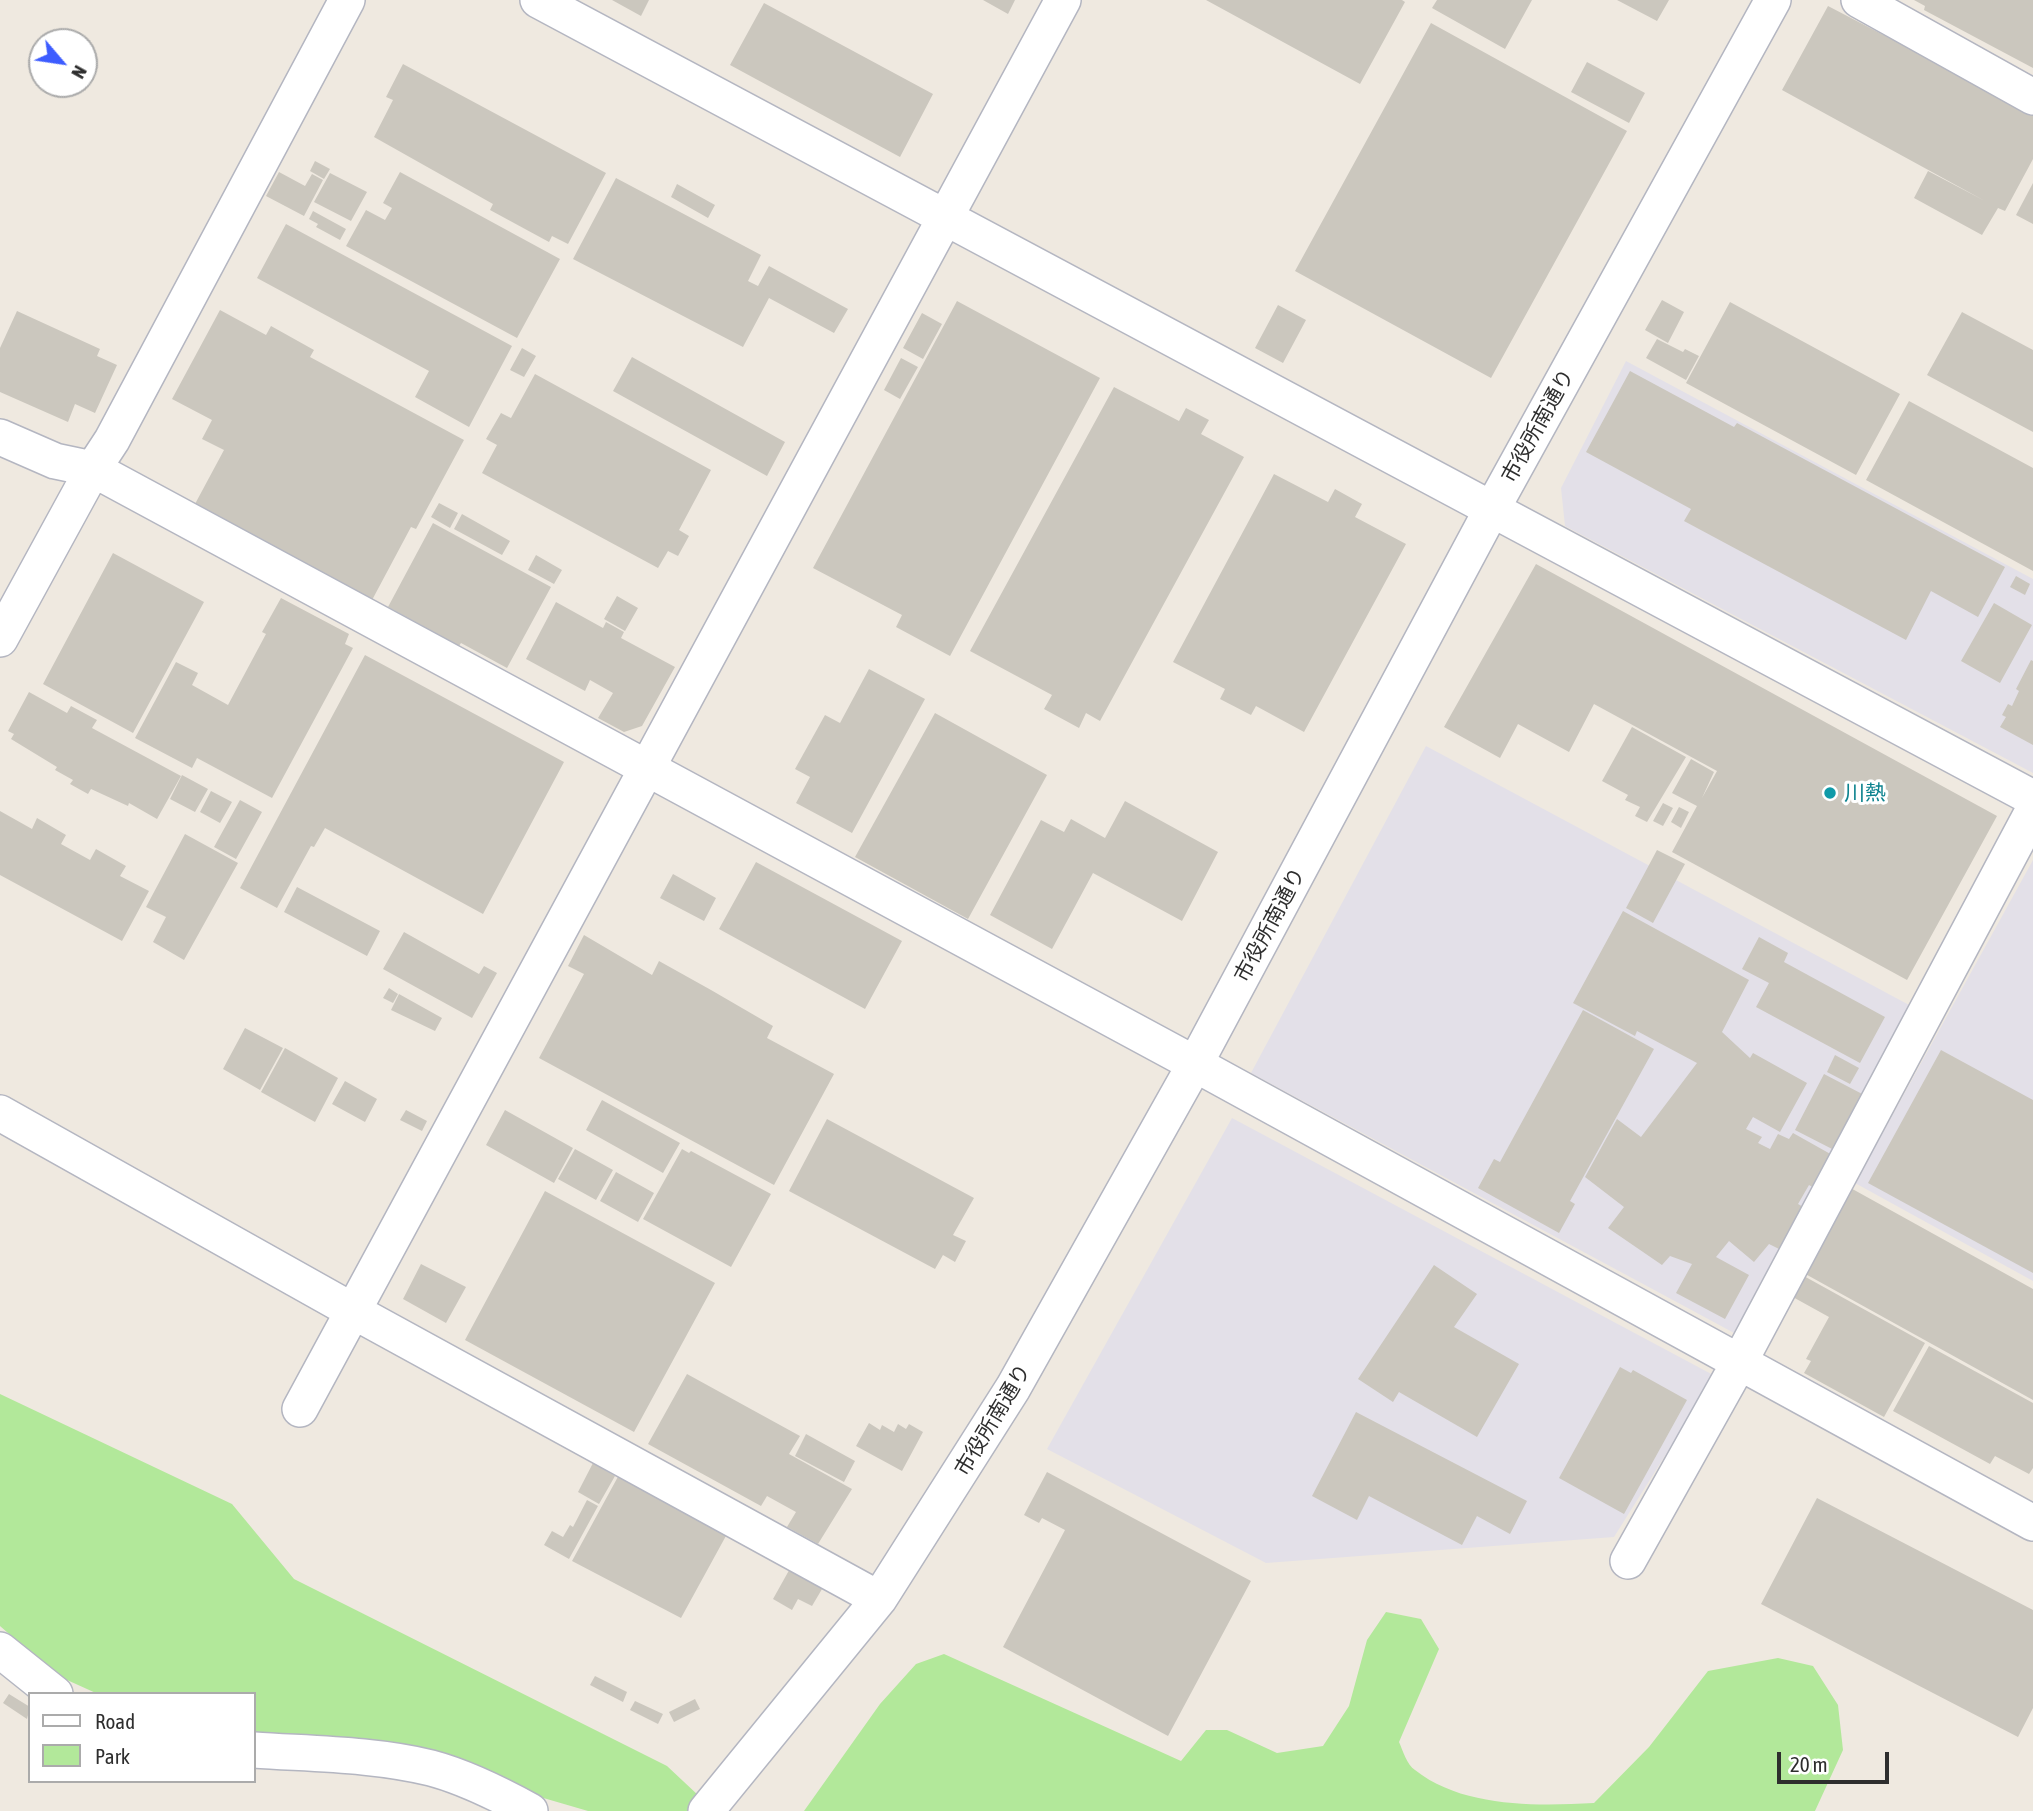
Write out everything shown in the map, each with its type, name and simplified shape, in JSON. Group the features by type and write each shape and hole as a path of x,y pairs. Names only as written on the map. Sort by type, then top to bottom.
{"street":[{"path":"0,639 93,469 119,428 347,0"},
{"path":"538,0 2033,798"},
{"path":"300,1409 1063,0"},
{"name":"市役所南通り","path":"706,1811 743,1770 879,1599 1013,1388 1195,1065 1492,509 1773,0"},
{"path":"1859,0 2033,97"},
{"path":"0,438 55,461 93,469 1740,1361 2033,1523"},
{"path":"1628,1561 1740,1361 2033,811"},
{"path":"0,1113 353,1311 879,1599"},
{"path":"0,1650 52,1692"},
{"path":"256,1750 350,1757 431,1768 494,1791 530,1811"}],"shaded area":[{"path":"1626,361 2033,579 2033,773 1565,526 1561,488"},
{"path":"1426,746 1911,1006 1736,1334 1251,1073"},
{"path":"2033,860 2033,1281 1855,1183"},
{"path":"1232,1118 1715,1376 1614,1537 1266,1563 1047,1449"}],"green space":[{"path":"0,1394 232,1504 294,1579 667,1766 715,1811 588,1811 516,1790 256,1738 256,1692 94,1692 56,1675 0,1626"},
{"path":"1386,1612 1421,1619 1439,1649 1399,1742 1412,1768 1455,1792 1525,1804 1594,1803 1649,1747 1708,1671 1778,1658 1813,1666 1838,1705 1843,1750 1815,1811 804,1811 880,1704 916,1664 944,1654 1181,1761 1206,1730 1227,1730 1277,1753 1323,1746 1349,1706 1367,1640"}],"building":[{"path":"612,0 649,0 641,16"},
{"path":"983,0 1015,0 1008,14"},
{"path":"1206,0 1402,0 1405,2 1360,84"},
{"path":"1437,0 1532,0 1505,49 1432,8"},
{"path":"1617,0 1669,0 1657,21"},
{"path":"1914,0 2033,0 2033,68 1924,10 1925,6"},
{"path":"764,3 933,94 900,157 730,65"},
{"path":"1828,6 2033,113 2033,159 2005,211 1998,208 1982,235 1914,198 1928,171 1985,201 1782,90"},
{"path":"1431,23 1627,131 1491,378 1295,271"},
{"path":"1587,62 1645,93 1629,123 1571,92"},
{"path":"403,64 606,173 568,244 552,236 549,242 490,210 493,204 374,137 393,100 386,97"},
{"path":"315,161 330,169 324,179 310,171"},
{"path":"279,172 305,186 312,174 323,180 304,216 266,196"},
{"path":"400,172 560,259 517,338 346,246 366,210 385,220 392,208 383,203"},
{"path":"330,173 367,192 351,221 314,202"},
{"path":"616,178 761,255 748,281 758,286 769,266 848,309 834,333 769,298 743,347 573,259"},
{"path":"2033,183 2033,224 2016,215"},
{"path":"677,184 715,205 708,218 671,197"},
{"path":"313,211 346,229 340,240 316,227 318,224 309,219"},
{"path":"286,224 512,346 469,427 415,397 429,371 257,278"},
{"path":"1662,300 1684,312 1668,343 1645,330"},
{"path":"957,301 1100,378 950,656 896,627 902,615 813,568"},
{"path":"1730,302 1900,394 1856,475 1686,383"},
{"path":"1278,305 1306,320 1283,363 1255,348"},
{"path":"220,310 266,335 271,326 314,350 310,357 464,440 416,529 411,527 371,602 220,521 221,518 195,504 224,450 202,439 212,420 172,399"},
{"path":"17,311 100,349 97,356 117,365 95,413 75,404 68,422 0,392 0,348"},
{"path":"1962,312 2033,350 2033,432 1927,375"},
{"path":"922,313 942,324 923,359 903,348"},
{"path":"1657,339 1683,352 1685,349 1699,356 1686,380 1646,358"},
{"path":"522,348 536,356 524,377 510,370"},
{"path":"632,357 785,442 767,476 613,391"},
{"path":"901,358 918,367 900,399 884,390"},
{"path":"1630,371 1734,427 1737,423 2005,567 1978,617 1931,591 1906,640 1684,521 1691,509 1586,452"},
{"path":"535,374 711,470 679,530 689,536 678,556 668,551 658,568 482,473 497,445 486,439 501,413 511,418"},
{"path":"1114,387 1179,421 1186,408 1209,420 1201,434 1244,457 1100,721 1086,713 1079,728 1044,709 1052,695 970,651"},
{"path":"1909,401 2033,468 2033,571 1866,480"},
{"path":"1274,474 1328,502 1335,489 1362,504 1355,517 1406,544 1304,732 1256,706 1251,715 1220,699 1225,689 1173,662"},
{"path":"439,503 458,513 450,528 431,517"},
{"path":"462,514 510,541 502,555 454,529"},
{"path":"433,523 551,587 507,668 461,643 459,646 388,607"},
{"path":"113,553 204,602 133,733 43,684"},
{"path":"536,555 562,570 554,584 528,570"},
{"name":"川熱","path":"1536,564 1997,816 1907,980 1672,852 1697,806 1672,793 1691,759 1714,772 1702,798 1717,771 1594,704 1569,752 1518,724 1500,758 1444,727"},
{"path":"2016,576 2030,584 2025,595 2010,587"},
{"path":"617,596 638,608 625,631 604,619"},
{"path":"281,598 349,634 345,644 353,648 272,798 197,758 192,768 135,738 176,662 198,673 192,685 228,705 266,634 262,632"},
{"path":"556,602 603,628 606,622 624,632 621,638 675,667 642,726 624,732 598,718 613,693 590,680 585,691 526,659"},
{"path":"1994,603 2032,625 2000,683 1961,661"},
{"path":"365,655 564,762 483,914 325,828 314,847 311,846 277,908 240,888"},
{"path":"2031,660 2033,745 2000,727 2006,717 2002,715 2008,704 2012,706 2019,691 2016,689"},
{"path":"869,669 925,699 852,833 796,803 810,777 795,769 825,715 840,723"},
{"path":"29,692 67,713 71,706 97,720 92,728 181,776 157,819 129,803 128,806 91,789 88,794 70,784 73,780 55,770 57,767 11,739 14,734 8,731"},
{"path":"935,713 1047,775 968,919 855,857"},
{"path":"1632,727 1686,757 1647,822 1635,816 1640,807 1625,800 1628,795 1602,781"},
{"path":"182,775 208,789 195,812 170,799"},
{"path":"211,791 232,802 220,823 200,812"},
{"path":"240,800 262,812 236,859 214,847"},
{"path":"1125,801 1218,852 1182,921 1093,873 1052,949 990,915 1041,820 1064,832 1071,819 1105,838"},
{"path":"1663,803 1673,808 1663,826 1653,821"},
{"path":"1679,807 1689,812 1681,828 1671,822"},
{"path":"0,811 32,829 37,818 66,835 61,844 90,860 96,849 126,866 120,876 149,891 122,941 0,875"},
{"path":"185,834 238,863 184,960 153,942 166,917 146,907"},
{"path":"1657,850 1685,864 1653,923 1626,908"},
{"path":"756,862 902,941 865,1009 719,929"},
{"path":"673,874 716,898 704,921 660,898"},
{"path":"297,887 380,931 367,956 284,912"},
{"path":"1623,911 1749,980 1722,1032 1750,1058 1753,1053 1807,1083 1780,1132 1753,1117 1746,1129 1762,1137 1758,1143 1770,1149 1778,1134 1789,1139 1793,1133 1834,1156 1818,1190 1809,1185 1798,1204 1805,1208 1783,1251 1769,1244 1754,1262 1729,1241 1716,1257 1749,1275 1725,1319 1676,1293 1692,1264 1670,1256 1662,1265 1608,1228 1624,1207 1585,1177 1617,1119 1641,1137 1697,1063 1637,1031 1635,1036 1573,1003"},
{"path":"404,932 479,974 484,966 497,973 472,1018 383,969"},
{"path":"584,935 652,975 659,961 773,1026 767,1038 834,1074 774,1185 539,1058 584,974 568,966"},
{"path":"1759,937 1788,953 1784,962 1885,1017 1860,1063 1756,1007 1769,983 1742,969"},
{"path":"389,988 398,994 393,1003 383,998"},
{"path":"399,994 442,1018 435,1031 391,1010"},
{"path":"1583,1010 1654,1049 1570,1201 1575,1204 1559,1233 1478,1188 1494,1159 1500,1162"},
{"path":"245,1028 283,1048 260,1090 223,1069"},
{"path":"285,1048 338,1078 315,1122 261,1092"},
{"path":"1941,1050 2033,1100 2033,1273 1868,1183"},
{"path":"1835,1055 1859,1068 1850,1084 1827,1072"},
{"path":"1824,1074 1866,1096 1836,1151 1795,1130"},
{"path":"345,1081 377,1099 365,1122 332,1104"},
{"path":"602,1100 680,1143 663,1173 586,1130"},
{"path":"406,1110 427,1121 422,1131 400,1120"},
{"path":"505,1110 573,1148 554,1183 486,1145"},
{"path":"827,1119 974,1198 953,1235 966,1241 955,1262 943,1255 935,1269 789,1191"},
{"path":"575,1149 613,1170 596,1200 558,1179"},
{"path":"682,1149 689,1153 691,1151 771,1194 731,1267 643,1219"},
{"path":"616,1172 654,1193 638,1222 600,1201"},
{"path":"1847,1186 2033,1289 2033,1400 1800,1271"},
{"path":"545,1191 715,1283 634,1432 465,1340"},
{"path":"421,1264 466,1287 446,1323 403,1299"},
{"path":"1434,1265 1477,1294 1454,1327 1519,1364 1477,1437 1399,1392 1393,1402 1358,1379"},
{"path":"1802,1275 1925,1343 1884,1417 1804,1373 1811,1361 1806,1359 1829,1317 1791,1296"},
{"path":"1929,1346 2033,1403 2033,1468 2029,1474 1995,1456 1990,1464 1893,1411"},
{"path":"1620,1367 1631,1373 1633,1370 1687,1400 1624,1514 1559,1478"},
{"path":"687,1374 800,1436 789,1454 852,1489 818,1544 787,1527 796,1512 767,1496 761,1506 648,1444"},
{"path":"1356,1412 1527,1501 1510,1534 1477,1516 1462,1545 1369,1496 1357,1520 1312,1496"},
{"path":"869,1423 880,1430 882,1425 894,1432 898,1424 906,1429 909,1424 923,1432 902,1471 856,1446"},
{"path":"806,1434 855,1461 844,1482 795,1456"},
{"path":"593,1463 615,1476 599,1504 578,1492"},
{"path":"1047,1472 1251,1581 1168,1736 1003,1647 1065,1530 1042,1518 1039,1523 1024,1515"},
{"path":"620,1473 727,1534 681,1618 572,1561"},
{"path":"1817,1498 2033,1610 2033,1708 2018,1737 1761,1604"},
{"path":"587,1500 598,1506 569,1559 544,1545 552,1531 563,1537 570,1525 573,1527"},
{"path":"792,1565 825,1584 812,1606 798,1599 792,1610 773,1599"},
{"path":"595,1676 627,1692 623,1702 590,1685"},
{"path":"9,1694 28,1706 27,1719 3,1703"},
{"path":"695,1699 700,1709 674,1722 669,1712"},
{"path":"635,1701 663,1714 658,1724 630,1710"}],"place":[{"name":"川熱","path":"1830,793"}]}
